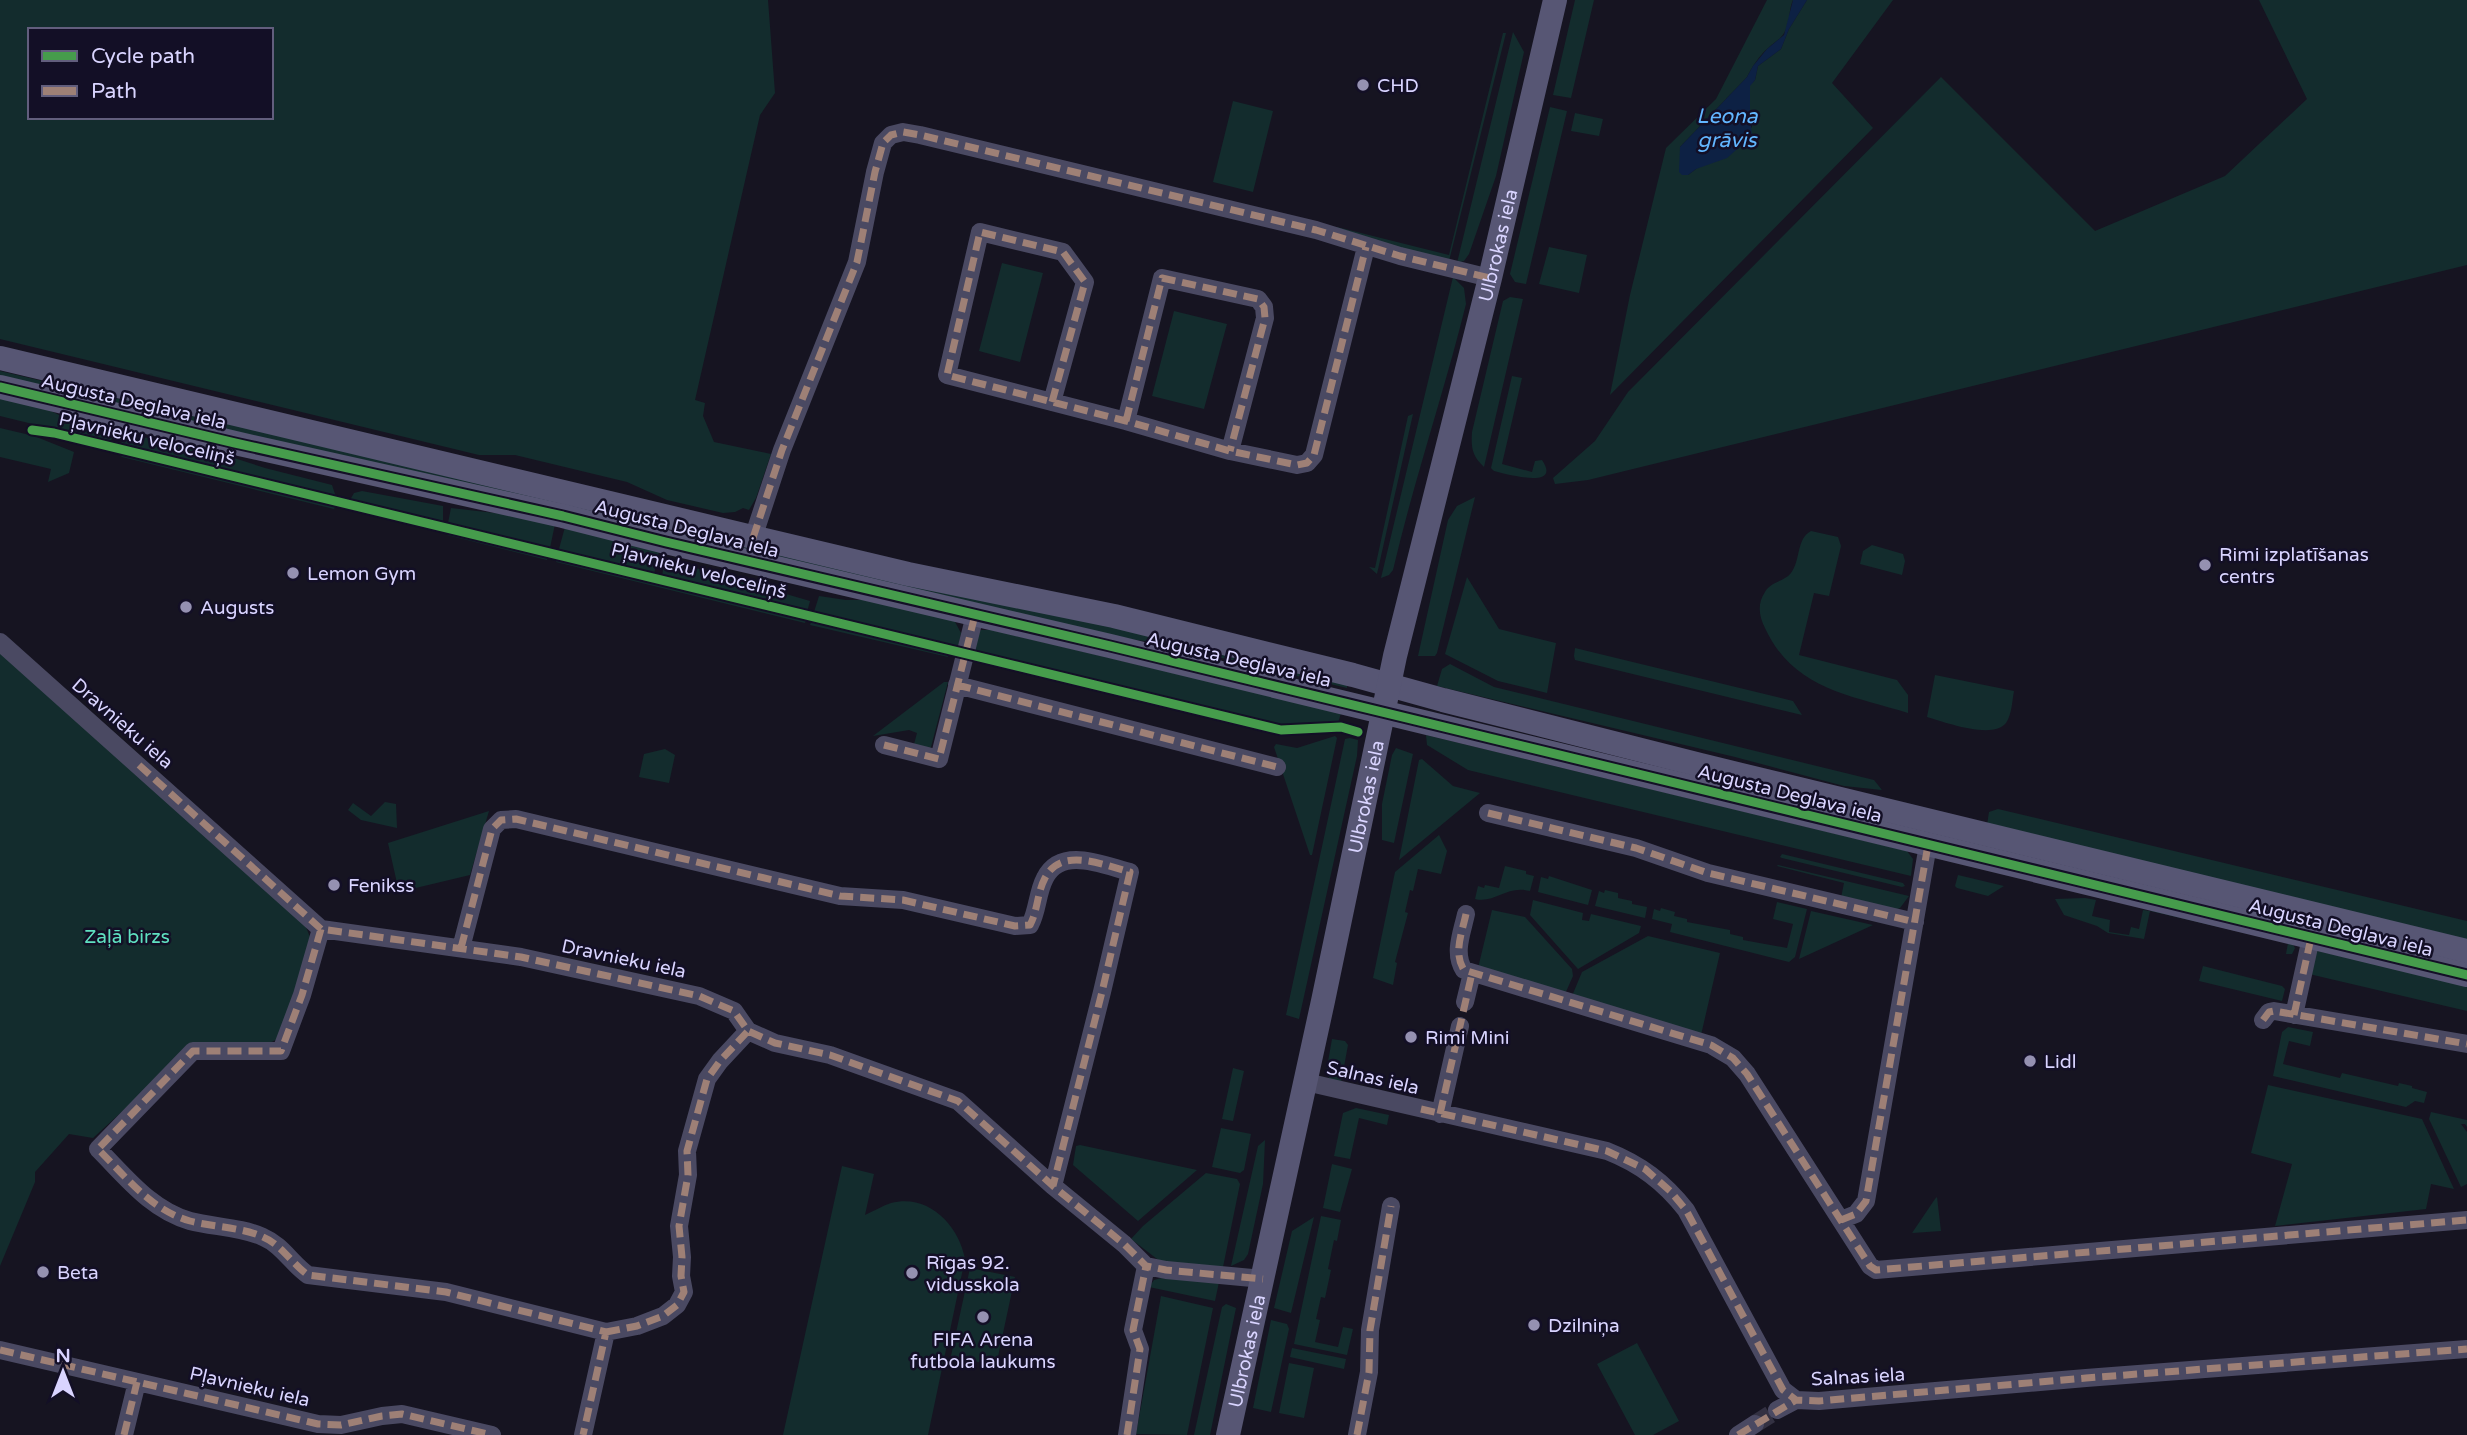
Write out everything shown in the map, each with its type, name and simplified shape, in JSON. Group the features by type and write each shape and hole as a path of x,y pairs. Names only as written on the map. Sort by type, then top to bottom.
{"main road":[{"name":"Ulbrokas iela","path":"1228,1435 1306,1083 1389,685 1555,0"},
{"name":"Augusta Deglava iela","path":"0,358 908,574 1114,616 1700,765 2467,951"},
{"name":"Augusta Deglava iela","path":"4,389 523,507 1384,712 2467,975"}],"street":[{"path":"753,538 782,450 857,262 877,163 883,143 891,135 903,132 919,135 1316,230 1366,247 1489,278"},
{"path":"1052,402 1084,282 1063,252 980,232 947,375 1230,451 1297,465 1307,463 1314,455 1366,247"},
{"path":"1126,421 1163,278 1242,294 1258,299 1264,307 1265,317 1230,451"},
{"path":"884,746 939,760 975,615"},
{"name":"Dravnieku iela","path":"0,642 321,929 521,957 699,996 734,1011 748,1031 775,1042 853,1063 958,1101 1146,1266"},
{"path":"957,685 1277,767"},
{"path":"1488,813 1636,848 1708,873 1915,922"},
{"path":"461,948 492,829 501,820 516,819 840,896 903,900 1016,926 1030,925 1036,914 1045,878 1056,864 1067,860 1082,860 1130,872 1053,1186"},
{"path":"1841,1220 1856,1214 1866,1201 1928,845"},
{"path":"1466,914 1458,957 1464,970 1711,1045 1726,1053 1747,1074 1870,1266 1876,1270 2467,1220"},
{"path":"321,929 302,995 281,1051 193,1051 98,1149 138,1190 166,1213 261,1236 275,1244 296,1267 308,1275 446,1292 606,1332 637,1326 663,1316 677,1305 684,1292 679,1226 688,1175 687,1151 707,1079 748,1031"},
{"path":"2294,1015 2311,938"},
{"path":"1465,1002 1472,974"},
{"path":"2263,1020 2269,1012 2467,1044"},
{"path":"1440,1114 1460,1026"},
{"name":"Salnas iela","path":"1306,1083 1607,1150 1645,1169 1660,1181 1686,1210 1783,1390 1796,1400 1864,1399 2087,1378 2467,1349"},
{"path":"1357,1435 1369,1372 1370,1330 1391,1206"},
{"path":"1127,1435 1140,1349 1133,1330 1146,1266 1263,1279"},
{"path":"583,1435 606,1332"},
{"name":"Pļavnieku iela","path":"0,1350 318,1424 341,1425 402,1414 492,1435"},
{"path":"124,1435 137,1382"},
{"path":"1777,1410 1796,1400"},
{"path":"1738,1435 1755,1424"}],"green space":[{"path":"0,0 768,0 775,93 760,115 695,400 705,403 703,416 714,442 771,454 756,498 749,510 743,508 723,513 667,500 627,482 515,455 479,455 0,339"},
{"path":"1575,0 1594,0 1571,98 1553,95"},
{"path":"1767,0 1793,0 1786,29 1761,55 1747,77 1680,147 1688,175 1752,127 1750,85 1755,80 1758,66 1781,49 1789,29 1807,0 1893,0 1832,83 1873,128 1610,395 1630,295 1666,148 1716,99"},
{"path":"2259,0 2467,0 2467,265 1588,480 1555,484 1553,478 1595,441 1628,392 1941,77 2095,231 2225,176 2307,99"},
{"path":"1513,32 1524,52 1496,176 1469,254 1464,261 1457,263"},
{"path":"1503,33 1506,33 1449,261 1336,230 1337,227 1449,255"},
{"path":"1233,101 1273,111 1253,192 1213,182"},
{"path":"1550,107 1567,111 1526,284 1515,282 1510,274"},
{"path":"1575,113 1603,119 1599,136 1571,131"},
{"path":"1549,247 1587,255 1579,293 1539,284"},
{"path":"1002,263 1043,273 1020,362 979,351"},
{"path":"1453,277 1464,288 1466,304 1393,570 1381,578"},
{"path":"1510,297 1523,299 1484,467 1473,451 1472,432 1503,301"},
{"path":"1174,311 1227,324 1204,409 1152,396"},
{"path":"0,371 162,409 226,419 663,525 661,531 0,378"},
{"path":"1512,376 1522,378 1502,464 1532,472 1535,461 1542,460 1546,469 1545,475 1538,478 1508,474 1491,468"},
{"path":"0,397 45,408 73,422 72,427 112,438 110,443 0,416"},
{"path":"1413,414 1377,574 1369,567 1375,568 1408,416"},
{"path":"0,428 34,436 74,452 69,473 48,482 51,469 0,457"},
{"path":"136,437 178,440 265,468 332,485 336,497 121,445 122,440 135,442"},
{"path":"122,453 334,504 335,507 334,509 122,457"},
{"path":"362,491 443,506 443,521 350,500 354,493"},
{"path":"1475,497 1437,653 1435,656 1418,656 1448,520 1457,506"},
{"path":"451,508 522,516 555,524 550,548 448,523"},
{"path":"565,527 660,547 654,574 559,549"},
{"path":"448,530 548,555 547,560 447,535"},
{"path":"1811,531 1838,537 1841,546 1829,596 1814,593 1799,655 1897,680 1908,695 1908,713 1844,694 1807,677 1777,648 1765,628 1760,610 1762,596 1768,588 1791,573 1803,539"},
{"path":"697,534 1027,606 1347,685 1347,688 1159,643 1085,633 695,540"},
{"path":"1872,545 1903,554 1905,561 1902,575 1860,564 1863,551"},
{"path":"558,557 806,620 805,623 556,562"},
{"path":"665,559 810,601 807,612 662,576"},
{"path":"1467,577 1499,629 1556,643 1547,693 1498,681 1445,654"},
{"path":"819,596 871,600 954,620 961,633 958,648 818,616 814,612"},
{"path":"812,620 947,653 948,657 810,625"},
{"path":"981,630 992,630 1341,713 1338,723 1282,726 971,651 977,633"},
{"path":"1575,648 1793,701 1802,715 1575,660"},
{"name":"Zaļā birzs","path":"0,651 301,915 310,937 283,1034 276,1040 254,1046 194,1046 93,1138 69,1134 35,1172 35,1182 0,1266"},
{"path":"1450,664 1494,687 1874,780 1882,790 1844,786 1735,757 1437,686 1442,669"},
{"path":"1935,675 2014,691 2011,712 2006,723 2000,728 1980,730 1927,717"},
{"path":"944,682 948,682 931,747 924,752 913,748 917,733 909,730 873,736"},
{"path":"1426,735 1907,851 1913,859 1911,876 1468,770 1427,745"},
{"path":"1335,736 1337,738 1310,855 1274,747 1276,744 1297,748"},
{"path":"1345,739 1358,740 1357,756 1299,1019 1286,1015"},
{"path":"1396,748 1413,754 1394,843 1382,840 1382,804 1392,755"},
{"path":"665,749 675,755 669,783 639,777 644,754"},
{"path":"1422,759 1453,786 1480,793 1399,860 1419,760"},
{"path":"385,802 396,804 397,828 361,820 348,810 353,803 371,816"},
{"path":"1998,809 2467,921 2467,941 1987,825 1989,812"},
{"path":"489,811 470,875 399,892 388,843"},
{"path":"1439,835 1447,851 1441,874 1418,869 1405,912 1408,913 1395,962 1393,985 1373,978 1395,872"},
{"path":"1782,854 1903,883 1905,886 1782,858"},
{"path":"1778,865 1909,896 1900,908 1895,910 1841,898 1844,883"},
{"path":"1505,866 1526,871 1526,874 1534,876 1530,891 1514,890 1489,899 1475,899 1478,886 1499,888"},
{"path":"1958,875 2004,886 1988,896 1957,888 1955,886"},
{"path":"1549,876 1592,890 1588,905 1538,892 1541,877 1548,879"},
{"path":"1605,890 1618,893 1618,898 1632,901 1632,904 1647,907 1645,918 1595,906 1599,891 1604,893"},
{"path":"2055,899 2096,900 2092,916 2110,920 2109,932 2129,935 2131,927 2139,929 2143,910 2150,911 2144,939 2108,933 2097,926 2064,915"},
{"path":"1533,900 1583,913 1582,920 1589,921 1591,914 1641,926 1639,933 1578,969 1530,915"},
{"path":"1777,902 1807,909 1795,957 1789,962 1670,932 1672,924 1652,919 1654,909 1660,911 1661,908 1675,912 1674,916 1687,919 1687,922 1730,930 1730,934 1743,937 1743,940 1787,948 1793,924 1773,919"},
{"path":"2151,908 2291,941 2295,948 2292,954 2286,954 2288,943 2150,911"},
{"path":"1492,910 1525,917 1572,969 1573,976 1565,994 1478,968"},
{"path":"1811,911 1873,925 1799,959"},
{"path":"1648,936 1720,953 1701,1035 1572,996 1582,972"},
{"path":"2317,951 2467,983 2467,1011 2309,974"},
{"path":"2203,966 2282,986 2285,989 2282,1001 2199,981"},
{"path":"2288,1027 2313,1032 2310,1046 2289,1041 2283,1064 2340,1078 2342,1073 2398,1086 2399,1083 2412,1086 2427,1092 2424,1103 2415,1101 2406,1107 2273,1076 2282,1032"},
{"path":"1332,1039 1345,1041 1348,1045 1341,1083 1330,1079 1326,1073"},
{"path":"1233,1068 1244,1071 1233,1121 1222,1119"},
{"path":"2268,1085 2422,1119 2454,1189 2431,1184 2426,1209 2275,1226 2292,1164 2251,1153"},
{"path":"1356,1108 1389,1115 1387,1125 1359,1118 1350,1159 1334,1156 1343,1113"},
{"path":"2431,1112 2467,1120 2467,1127 2461,1124 2467,1132 2467,1184 2461,1187 2429,1119"},
{"path":"1221,1128 1251,1134 1244,1170 1240,1173 1212,1167"},
{"path":"1265,1140 1263,1184 1248,1254 1244,1260 1231,1266 1258,1146"},
{"path":"1076,1146 1197,1170 1138,1221 1073,1165"},
{"path":"1332,1164 1352,1169 1340,1212 1323,1208"},
{"name":"Rīgas 92. vidusskola","path":"842,1166 874,1174 865,1215 891,1203 917,1203 940,1214 962,1246 965,1259 928,1435 783,1435"},
{"path":"1206,1173 1237,1179 1240,1184 1223,1267 1161,1262 1131,1239 1143,1226"},
{"path":"1937,1197 1941,1231 1912,1233 1935,1199"},
{"path":"1321,1216 1341,1220 1328,1269 1331,1270 1325,1298 1321,1297 1316,1319 1320,1320 1315,1342 1338,1347 1343,1327 1353,1329 1347,1355 1294,1344"},
{"path":"1314,1217 1291,1313 1274,1308 1292,1231"},
{"name":"FIFA Arena futbola laukums","path":"970,1268 1015,1277 996,1366 951,1356"},
{"path":"1161,1278 1219,1282 1215,1301 1149,1287 1154,1280"},
{"path":"1161,1296 1213,1308 1187,1435 1136,1434"},
{"path":"1226,1304 1236,1308 1210,1435 1194,1435 1222,1307"},
{"path":"1271,1320 1287,1324 1289,1329 1271,1412 1253,1408"},
{"path":"1637,1343 1679,1421 1653,1435 1635,1435 1597,1364"},
{"path":"1292,1348 1346,1359 1344,1369 1290,1357"},
{"path":"1289,1363 1314,1368 1304,1418 1279,1413"}],"water":[{"name":"Leona grāvis","path":"1793,0 1807,0 1789,29 1781,49 1758,66 1755,80 1750,86 1752,136 1727,158 1696,169 1688,175 1682,175 1679,172 1680,147 1747,77 1767,49 1784,35"}],"tunnel":[{"path":"1755,1424 1777,1410"}],"marked path":[{"path":"753,538 782,450 857,262 875,172 883,143 891,135 903,132 920,135 1316,230 1400,256 1490,278"},
{"path":"1052,402 1085,282 1063,252 980,232 947,375 1230,451 1297,465 1307,463 1314,455 1366,247"},
{"path":"1126,421 1162,278 1258,299 1264,307 1265,318 1230,451"},
{"path":"884,745 939,759 975,615"},
{"path":"957,685 1277,767"},
{"path":"139,765 321,929 521,957 699,996 734,1011 748,1031 775,1043 830,1055 958,1101 1146,1266 1263,1279"},
{"path":"1488,813 1636,848 1708,873 1915,922"},
{"path":"461,948 492,829 501,820 516,819 840,896 903,900 1015,926 1030,925 1045,878 1052,868 1061,863 1083,860 1130,872 1053,1186"},
{"path":"1841,1220 1856,1214 1866,1201 1928,845"},
{"path":"1466,914 1459,950 1464,970 1711,1045 1733,1058 1747,1074 1870,1266 1876,1270 2467,1220"},
{"path":"321,929 302,995 281,1051 193,1051 98,1149 140,1191 163,1209 190,1221 246,1231 263,1237 276,1245 308,1275 446,1292 606,1332 583,1435"},
{"path":"2294,1015 2311,938"},
{"path":"1440,1114 1472,973"},
{"path":"2263,1020 2269,1012 2274,1011 2467,1044"},
{"path":"606,1332 637,1326 663,1316 677,1305 684,1292 679,1226 688,1175 687,1151 707,1079 748,1031"},
{"path":"1421,1109 1607,1151 1645,1169 1670,1191 1686,1210 1783,1390 1796,1400 1819,1401 2467,1349"},
{"path":"1357,1435 1369,1372 1370,1330 1391,1206"},
{"path":"1127,1435 1140,1349 1133,1330 1146,1266"},
{"path":"0,1350 318,1424 341,1425 402,1414 492,1435"},
{"path":"124,1435 137,1382"},
{"path":"1738,1435 1796,1400"}],"cycle path":[{"name":"Pļavnieku veloceliņš","path":"0,387 235,443 563,516 1110,646 2467,975"},
{"name":"Pļavnieku veloceliņš","path":"32,430 54,433 1281,730 1341,727 1358,732"}],"place":[{"name":"CHD","path":"1363,85"},
{"name":"Rimi izplatīšanas centrs","path":"2205,565"},
{"name":"Lemon Gym","path":"293,573"},
{"name":"Augusts","path":"186,607"},
{"name":"Fenikss","path":"334,885"},
{"name":"Rimi Mini","path":"1411,1037"},
{"name":"Lidl","path":"2030,1061"},
{"name":"Beta","path":"43,1272"},
{"name":"Rīgas 92. vidusskola","path":"912,1273"},
{"name":"FIFA Arena futbola laukums","path":"983,1317"},
{"name":"Dzilniņa","path":"1534,1325"}]}
